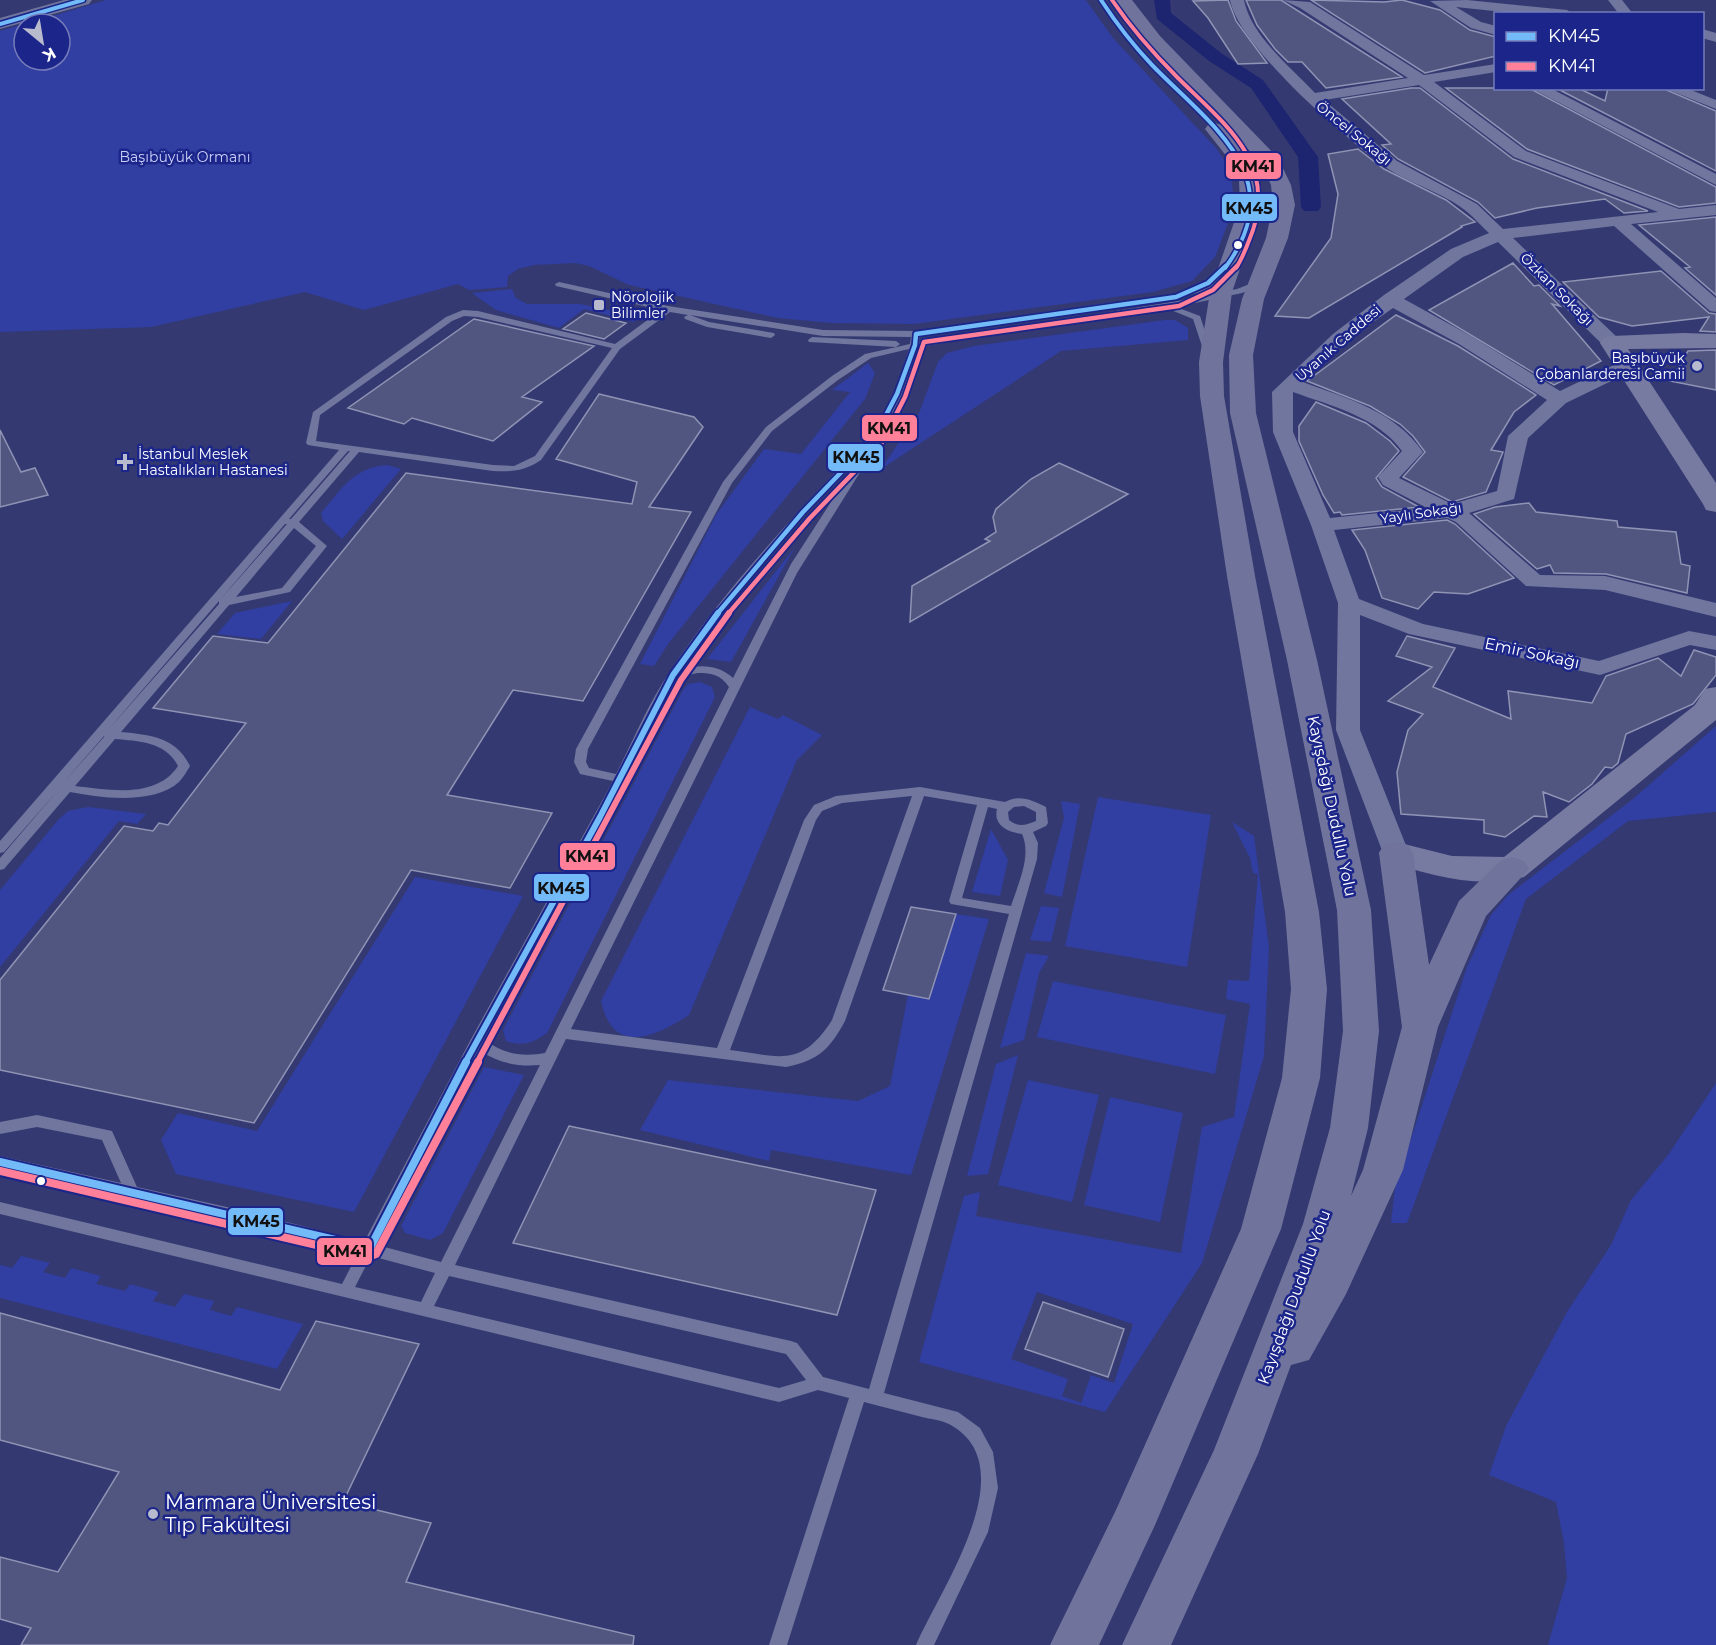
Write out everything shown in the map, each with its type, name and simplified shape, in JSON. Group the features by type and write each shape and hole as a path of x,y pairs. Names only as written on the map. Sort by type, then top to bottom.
{"highway":[{"path":"0,13 50,0"},
{"path":"0,24 83,0"}],"main road":[{"path":"1074,1645 1132,1525 1261,1229 1301,1077 1309,989 1302,912 1212,396 1211,362 1221,295 1251,205 1249,180 1241,161 1193,104 1132,42 1101,0"},
{"name":"Kayışdağı Dudullu Yolu","path":"1123,0 1154,40 1271,162 1281,185 1284,205 1277,238 1253,299 1241,356 1243,413 1302,660 1353,910 1361,1030 1349,1128 1323,1224 1235,1454 1146,1645"},
{"path":"1612,344 1683,340 1716,341"},
{"path":"1612,344 1716,504"},
{"path":"1235,1454 1331,1281 1383,1170 1420,1027 1471,910 1512,869 1706,712 1716,696"},
{"path":"1420,1027 1396,853 1452,868 1512,869"}],"street":[{"name":"Öncel Sokağı","path":"1237,0 1239,11 1252,33 1312,98 1391,164 1471,207 1502,234"},
{"path":"1290,0 1305,4 1424,81 1520,154 1676,213"},
{"path":"1615,0 1625,12"},
{"path":"1432,1 1546,12"},
{"path":"1432,1 1476,25 1494,30"},
{"path":"1312,98 1494,68"},
{"path":"1542,90 1645,141 1716,180"},
{"path":"1676,90 1716,105"},
{"name":"Uyanık Caddesi","path":"1396,853 1348,730 1349,603 1322,525 1283,432 1282,392 1339,338 1390,299 1457,253 1502,234 1716,210"},
{"path":"1616,220 1716,307"},
{"name":"Özkan Sokağı","path":"1502,234 1612,344"},
{"path":"1390,299 1465,340 1559,399"},
{"name":"Yaylı Sokağı","path":"1322,525 1448,512 1507,495 1518,436 1559,399 1627,366"},
{"path":"1291,384 1390,426 1407,440 1413,452 1388,477 1390,481 1463,518 1534,581 1605,583 1716,610"},
{"name":"Emir Sokağı","path":"1349,603 1418,629 1600,668 1689,638 1716,643"}],"lane":[{"path":"620,779 584,771 580,762 582,749 728,483 769,429 835,378 868,356 916,339 1176,297 1198,291 1211,284 1236,250"},
{"path":"559,284 668,309 707,324 836,343 916,339 1165,306 1245,289 1260,282"},
{"path":"1165,306 1197,318 1211,362"},
{"path":"617,347 478,314 463,313 449,319 316,414 311,443 493,468 515,469 527,465 548,447 617,347 668,309"},
{"path":"425,1309 804,551 841,495 897,394 916,339"},
{"path":"346,1290 477,1041 620,779 673,675 726,601 803,512 874,438"},
{"path":"0,849 213,602 288,522 352,448"},
{"path":"0,866 225,603 288,522"},
{"path":"213,602 225,603 286,590 322,546 288,522"},
{"path":"673,675 699,669 713,670 731,680 734,687"},
{"path":"54,786 111,794 136,793 169,785 177,779 184,766 180,755 175,750 153,741 100,733"},
{"path":"561,1033 786,1062 807,1058 823,1047 838,1021 920,790"},
{"path":"722,1053 810,820 818,808 840,799 920,790 1005,806 1026,802 1042,810 1042,823 1026,830 1011,828 1002,820 1001,815 1005,806"},
{"path":"984,802 955,901 1016,911"},
{"path":"778,1645 867,1395 1016,911 1031,859 1032,843 1026,830"},
{"path":"477,1041 493,1056 528,1062 549,1058"},
{"path":"0,1128 37,1121 107,1135 132,1192"},
{"path":"0,1162 370,1248 445,1269 791,1348 818,1383"},
{"path":"0,1208 779,1395 818,1383 952,1417 974,1433 987,1456 990,1488 980,1532 925,1645"}],"green space":[{"name":"Başıbüyük Ormanı","path":"106,0 1086,0 1113,38 1217,149 1230,170 1235,205 1215,257 1192,281 1153,292 914,324 833,323 778,318 629,285 589,266 575,263 534,265 518,269 508,276 507,287 469,290 458,284 364,310 305,292 151,327 0,332 0,31 12,28 12,72 72,72 72,12 66,12"},
{"path":"512,289 516,298 527,304 580,304 639,316 634,322 584,309 559,328 496,310 472,293"},
{"path":"1175,320 1188,328 1188,340 1061,351 881,469 919,413 938,362 947,353 974,346"},
{"path":"868,363 875,373 865,399 668,644 654,666 640,664 716,515 764,449 801,454 850,392 832,390"},
{"path":"387,465 401,469 342,539 323,521 321,513 356,475 365,470"},
{"path":"795,547 731,662 707,659"},
{"path":"292,601 261,639 217,634 235,613"},
{"path":"700,682 712,687 715,697 547,1033 528,1043 518,1044 506,1041 503,1030 683,690 688,684"},
{"path":"750,707 778,719 783,715 822,735 797,760 689,1015 648,1035 625,1036 615,1030 607,1018 601,1001"},
{"path":"1716,726 1716,812 1628,821 1526,899 1407,1223 1391,1223 1395,1188 1467,967 1491,915 1508,895 1633,799"},
{"path":"1098,797 1211,815 1187,967 1065,946"},
{"path":"1061,801 1080,804 1062,897 1044,893 1064,818"},
{"path":"88,807 146,814 137,824 119,821 0,967 0,890 58,820 68,811"},
{"path":"1232,822 1254,836 1269,947 1264,1056 1202,1263 1105,1412 919,1362 964,1196 980,1192 976,1216 1181,1253 1202,1127 1234,1117 1250,1004 1226,999 1228,980 1249,981 1258,874 1253,873 1250,858","holes":["1037,1292 1133,1324 1114,1383 1091,1375 1081,1403 1062,1396 1068,1379 1011,1359"]},
{"path":"991,829 1008,860 1000,896 972,892"},
{"path":"415,877 523,896 354,1212 176,1174 161,1140 178,1113 257,1131"},
{"path":"1041,906 1059,908 1051,942 1030,940"},
{"path":"956,914 989,919 911,1175 771,1150 769,1161 640,1130 668,1080 858,1101 890,1086 908,995 929,998"},
{"path":"1026,953 1049,956 1039,973 1024,1040 1000,1048"},
{"path":"1053,981 1226,1015 1215,1074 1037,1037"},
{"path":"1018,1055 988,1174 967,1176 996,1064"},
{"path":"484,1067 524,1075 443,1233 430,1240 405,1233 401,1226"},
{"path":"1028,1080 1099,1095 1072,1202 998,1185"},
{"path":"1716,1083 1716,1645 1548,1645 1567,1578 1564,1543 1556,1502 1489,1475 1506,1426 1567,1312 1611,1245 1631,1200 1668,1155"},
{"path":"1110,1097 1183,1113 1160,1222 1084,1205"},
{"path":"21,1256 50,1263 43,1272 65,1278 71,1268 101,1276 96,1284 125,1291 130,1284 159,1292 153,1301 175,1307 184,1294 214,1301 210,1310 231,1316 237,1307 303,1324 277,1369 0,1298 0,1265 12,1268"}],"building":[{"path":"1228,0 1236,21 1267,63 1238,64 1208,18 1193,1"},
{"path":"1246,0 1281,0 1402,77 1326,88 1302,62 1288,62 1275,49 1257,25"},
{"path":"1311,0 1384,2 1402,0 1440,10 1470,30 1494,36 1494,56 1425,73"},
{"path":"1420,88 1513,159 1648,211 1624,213 1605,199 1537,208 1495,218 1478,202 1398,159 1382,145 1391,144 1342,99"},
{"path":"1446,88 1533,90 1716,187 1716,203 1679,207 1527,149"},
{"path":"1560,90 1582,90 1605,101 1608,90 1667,90 1716,111 1716,171"},
{"path":"1358,149 1384,169 1446,200 1475,222 1461,226 1309,318 1275,316 1331,238 1338,194 1328,154"},
{"path":"1716,217 1716,295 1685,268 1690,267 1639,225"},
{"path":"1513,263 1534,286 1539,285 1560,306 1552,304 1601,361 1554,385 1429,310"},
{"path":"1661,271 1709,313 1716,314 1716,332 1700,331 1709,317 1632,326 1599,317 1563,282"},
{"path":"586,313 626,323 604,339 563,329"},
{"path":"1396,315 1458,346 1536,395 1514,412 1491,450 1503,452 1486,492 1452,502 1403,477 1425,452 1413,436 1400,424 1370,406 1307,381"},
{"path":"474,319 594,346 522,397 542,402 493,441 412,418 404,424 348,408"},
{"name":"Başıbüyük Çobanlarderesi Camii","path":"1716,350 1716,390 1670,381 1688,351"},
{"path":"599,394 694,417 703,427 649,507 691,512 583,701 513,690 447,795 552,813 510,888 411,870 254,1123 0,1070 0,980 124,826 153,831 159,823 168,825 246,723 153,708 213,636 268,643 406,473 632,504 637,482 556,459"},
{"path":"1316,402 1366,423 1390,441 1399,451 1376,478 1382,487 1419,507 1342,515 1340,512 1334,513 1323,495 1299,441 1299,426"},
{"path":"0,430 21,472 35,468 48,495 0,507"},
{"path":"1059,463 1128,494 910,622 912,586 990,541 985,539 996,532 993,517 996,509 1031,479"},
{"path":"1529,503 1536,512 1617,521 1618,527 1676,532 1681,564 1690,566 1687,593 1606,574 1554,573 1550,565 1537,569 1474,514 1495,507"},
{"path":"1447,520 1455,524 1514,578 1468,594 1434,592 1418,609 1382,598 1365,550 1352,530"},
{"path":"1407,636 1455,648 1433,687 1511,719 1508,691 1592,703 1606,676 1658,658 1681,676 1694,650 1716,657 1716,675 1693,704 1626,734 1618,763 1612,768 1605,767 1592,784 1569,802 1543,792 1547,817 1534,816 1505,837 1484,833 1484,820 1401,814 1397,772 1408,730 1423,714 1388,701 1432,667 1396,656"},
{"path":"911,907 956,914 929,999 883,990"},
{"path":"569,1126 876,1190 837,1315 513,1243"},
{"path":"1043,1302 1124,1329 1108,1377 1025,1349"},
{"path":"0,1313 280,1390 316,1321 419,1344 343,1502 431,1523 406,1582 634,1636 633,1645 21,1645 31,1628 0,1619 0,1557 58,1572 119,1472 0,1440"}],"waterway":[{"path":"1162,0 1163,15 1215,57 1257,84 1308,157 1311,207"},
{"path":"1606,90 1619,95"}],"transit line":[{"name":"KM45","path":"0,24 83,0"},
{"name":"KM45","path":"0,1162 370,1248 477,1041 600,817 673,675 726,601 803,512 874,438 897,394 915,345 916,334 1176,297 1208,283 1231,260 1241,238 1250,202 1249,180 1243,166 1234,150 1207,119 1138,50 1101,0"},
{"name":"KM41","path":"0,1171 368,1257 376,1254 681,680 733,607 810,518 881,444 905,397 924,342 1179,306 1192,302 1213,290 1223,283 1238,265 1252,233 1259,203 1258,179 1253,165 1234,136 1149,47 1112,0"}],"place":[{"name":"Nörolojik Bilimler","path":"599,305"},
{"name":"Başıbüyük Çobanlarderesi Camii","path":"1697,366"},
{"name":"İstanbul Meslek Hastalıkları Hastanesi","path":"125,462"},
{"name":"Marmara Üniversitesi Tıp Fakültesi","path":"153,1514"}]}
